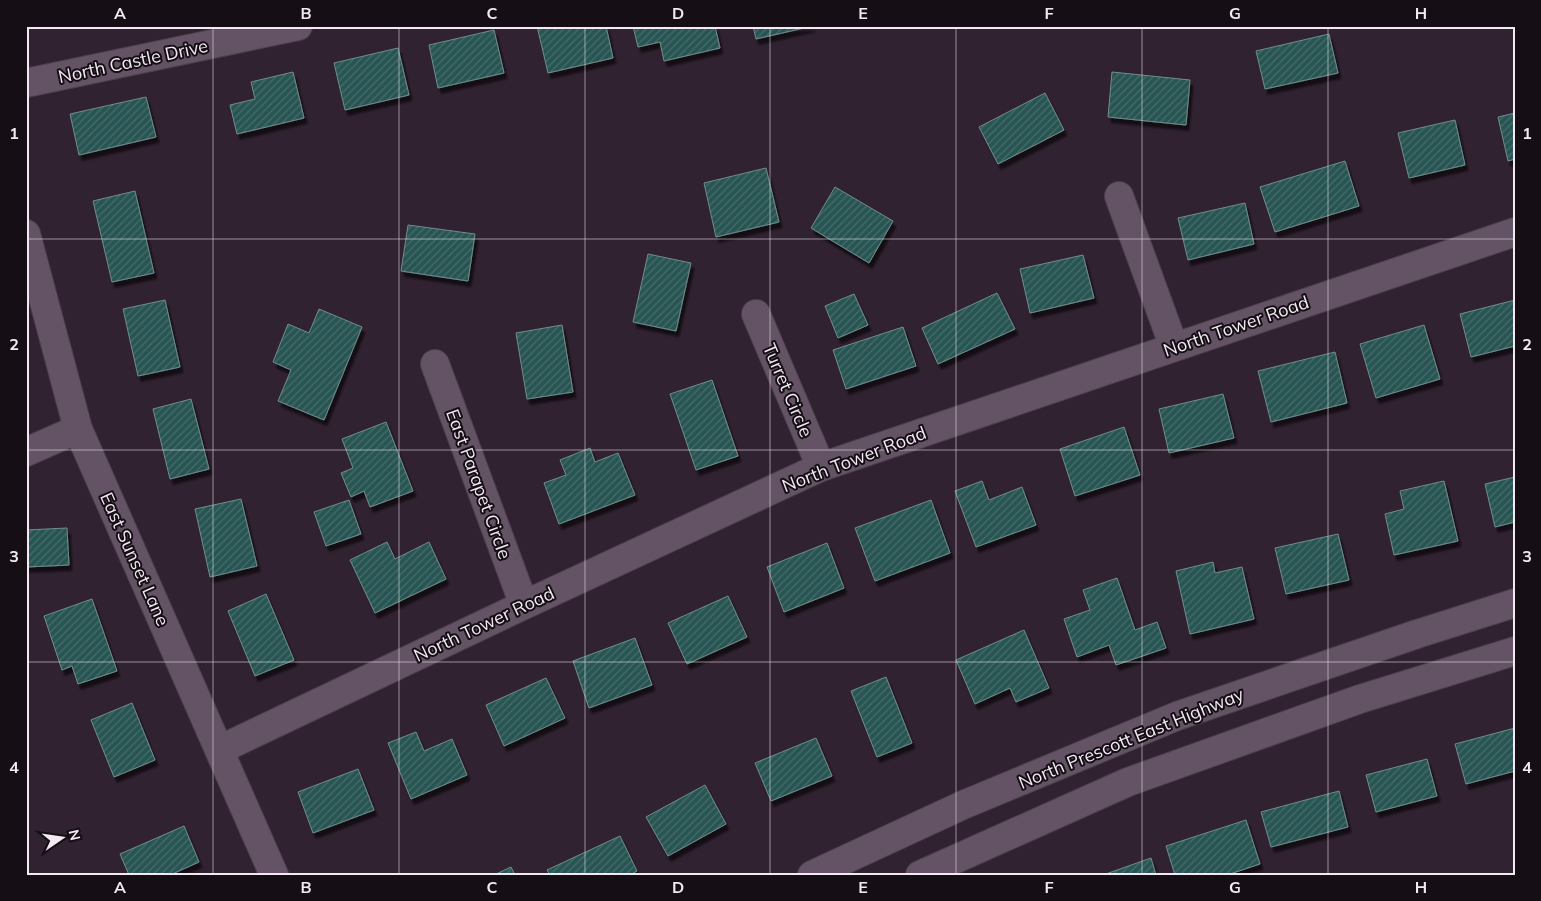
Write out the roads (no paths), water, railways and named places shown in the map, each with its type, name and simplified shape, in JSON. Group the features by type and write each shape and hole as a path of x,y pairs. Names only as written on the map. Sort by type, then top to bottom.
{"street":[{"name":"North Castle Drive","path":"26,83 298,26"},
{"path":"1119,196 1174,347"},
{"name":"North Tower Road","path":"219,750 821,467 1515,232"},
{"name":"East Sunset Lane","path":"26,234 78,429 274,875"},
{"name":"Turret Circle","path":"756,314 821,467"},
{"name":"East Parapet Circle","path":"435,364 524,605"},
{"path":"26,452 78,429"},
{"name":"North Prescott East Highway","path":"812,875 963,805 1177,716 1515,603"},
{"path":"1371,650 1384,691"},
{"path":"920,875 1128,782 1384,691 1515,651"}]}
